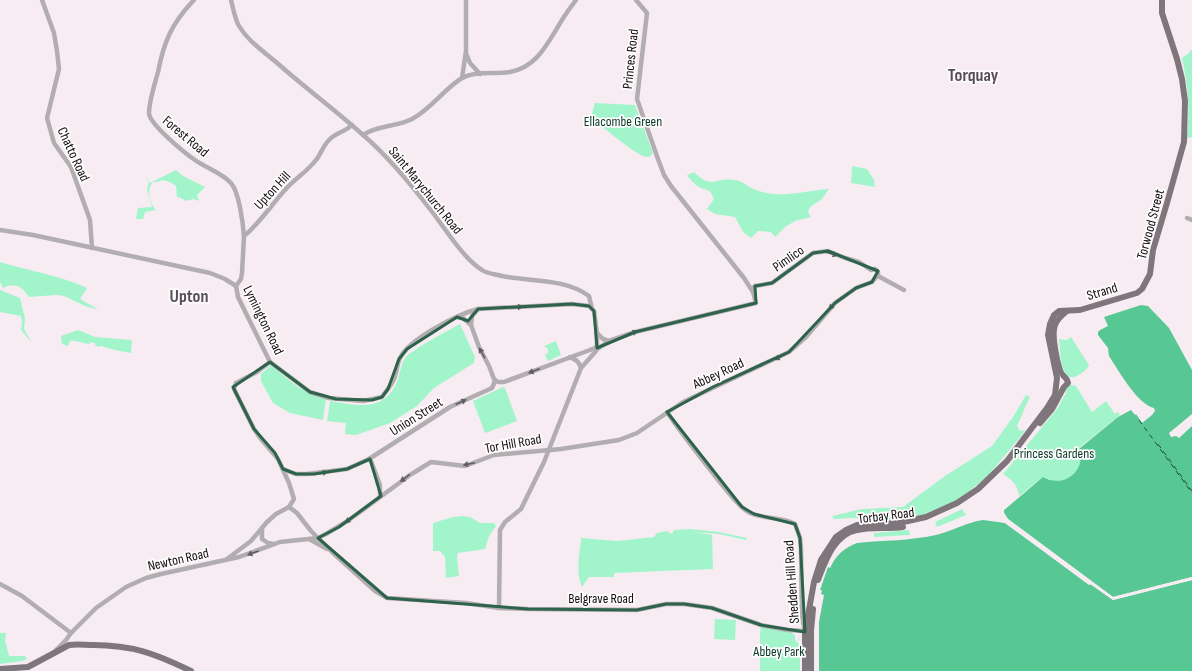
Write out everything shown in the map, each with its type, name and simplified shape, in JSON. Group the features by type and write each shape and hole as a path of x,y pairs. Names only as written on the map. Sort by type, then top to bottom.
{"main road":[{"name":"Torwood Street","path":"1142,289 1150,274 1153,250 1184,142 1185,101 1182,79 1162,13 1162,0"},
{"name":"Strand","path":"1059,379 1060,370 1051,330 1057,321 1067,311 1089,308 1137,293 1142,289"},
{"path":"1066,377 1068,382 1067,385 1064,387 1058,386 1059,379 1066,377"},
{"name":"Torbay Road","path":"805,671 814,582 818,567 830,544 840,533 853,526 912,521 941,511 968,497 991,477 1011,456 1047,408 1055,395 1059,379"},
{"name":"Torbay Road","path":"811,671 808,631 818,580 828,556 837,543 851,532 912,525 942,515 967,502 982,491 1008,465 1040,422 1052,409 1064,387"},
{"path":"46,657 76,644 114,646 144,651 157,655 191,671"},
{"path":"28,667 44,662 67,648 83,645"},
{"name":"Newton Road","path":"0,669 28,667 46,657"}],"street":[{"name":"Chatto Road","path":"42,0 54,34 59,69 47,118 54,143 71,166 90,220 92,248"},
{"name":"Forest Road","path":"194,0 181,15 167,38 149,114 154,124 177,146 194,160 224,177 232,184 243,217 244,236"},
{"name":"Saint Marychurch Road","path":"232,0 239,25 248,38 363,135 402,174 458,247 482,270 508,277 561,284 576,288 585,293"},
{"path":"462,78 466,51 466,0"},
{"path":"363,135 370,130 401,124 413,119 428,109 462,78 472,74 510,72 523,67 538,57 576,0"},
{"name":"Princes Road","path":"636,0 647,13 637,99 664,175 685,205 744,278"},
{"path":"466,51 470,63 480,74"},
{"name":"Upton Hill","path":"244,236 252,230 286,189 317,160 328,140 352,125"},
{"name":"Lymington Road","path":"0,230 33,235 210,273 225,279 236,286 238,297 270,362 310,392 329,398 363,401 382,397 394,380 399,359 407,349 436,328 466,312 478,309 583,305"},
{"path":"236,286 241,279 242,273 244,236"},
{"name":"Pimlico","path":"755,286 772,283 813,253 828,251 844,258 859,262 871,270 876,269 878,271 877,276"},
{"path":"877,276 904,290"},
{"name":"Abbey Road","path":"548,451 627,438 637,433 683,402 781,357 806,337 835,303 856,288 872,282 877,276"},
{"path":"744,278 755,286 753,288 753,292"},
{"path":"596,348 609,341 635,332 756,303 753,292 744,278"},
{"path":"585,293 586,299 583,305 592,309"},
{"path":"585,293 589,296 597,333 596,348"},
{"path":"478,309 472,316 471,325 479,347 497,382"},
{"path":"457,316 463,318 471,325"},
{"path":"597,333 603,339 609,341"},
{"name":"Union Street","path":"296,474 314,474 347,469 369,459 450,407 492,388 497,382 504,382 596,348"},
{"name":"Tor Hill Road","path":"318,538 339,527 410,474 431,462 465,466 494,455 548,451 581,368 596,348"},
{"path":"570,357 580,363 581,368"},
{"path":"270,362 257,372 236,383 234,389 260,439 275,453 283,469 294,499 289,507 332,552"},
{"name":"Shedden Hill Road","path":"667,412 691,447 733,498 747,511 754,514 788,520 795,524 800,538 802,619 808,631"},
{"path":"499,608 499,533 502,526 521,509 548,451"},
{"path":"369,459 380,485 380,496"},
{"path":"283,469 296,474"},
{"path":"289,483 291,477 296,474"},
{"name":"Newton Road","path":"46,657 66,640 96,608 118,591 131,584 160,574 224,561 252,541 276,514 289,507"},
{"path":"306,526 308,531 306,539"},
{"path":"262,528 261,533 263,540 274,544"},
{"path":"224,561 274,544 292,540 318,538"},
{"path":"306,539 332,552"},
{"name":"Belgrave Road","path":"332,552 375,591 386,598 466,603 499,608 637,610 666,604 684,604 712,608 761,625 788,630 808,631"},
{"path":"0,584 13,590 28,600 71,635 76,644"},
{"path":"67,648 71,635"}],"highlighted area":[{"path":"828,251 878,271 872,282 856,288 835,303 789,352 713,387 667,412 742,507 754,514 795,524 800,538 805,632 761,625 712,608 684,604 666,604 637,610 528,609 387,598 318,538 339,527 381,496 370,459 347,469 314,474 296,474 283,469 275,453 254,429 233,387 270,362 310,392 336,399 372,400 382,397 388,389 399,359 407,349 457,317 468,321 478,309 572,304 589,306 594,311 597,348 635,332 756,303 755,286 772,283 813,253"}],"green space":[{"path":"1192,49 1192,137 1187,138 1188,98 1182,58"},
{"name":"Ellacombe Green","path":"595,103 635,105 653,153 652,155 648,157 637,153 591,117"},
{"path":"852,166 867,169 874,180 875,187 851,183"},
{"path":"176,170 183,176 205,187 197,195 199,201 193,199 186,201 177,197 176,186 170,182 162,180 153,182 149,192 152,204 156,210 145,212 143,219 136,219 138,208 152,207 147,189 149,183 145,176 150,183"},
{"path":"694,172 710,182 722,180 737,181 765,193 792,194 829,189 822,199 810,207 808,212 811,217 795,221 785,227 775,237 771,232 758,231 751,238 743,232 735,217 715,214 707,209 714,199 708,190 697,186 687,175"},
{"path":"0,262 55,276 87,288 80,299 99,310 85,306 64,296 56,295 29,297 19,286 12,285 3,288 0,282"},
{"path":"0,290 20,298 25,319 24,329 32,343 21,330 21,316 0,312"},
{"path":"460,324 475,357 474,363 434,388 417,406 390,423 356,435 345,434 346,423 327,421 330,401 368,405 383,399 390,393 396,384 402,364 409,354"},
{"path":"78,330 95,337 132,340 131,353 101,346 99,347 95,345 95,343 90,342 90,344 70,341 68,346 62,344 61,336"},
{"path":"1071,337 1089,365 1082,373 1071,377 1064,371 1059,339 1067,340"},
{"path":"556,341 561,355 548,361 545,355 548,353 548,349 544,346"},
{"path":"271,365 303,390 326,399 323,420 290,413 273,403 261,381 261,374"},
{"name":"Princess Gardens","path":"1067,384 1076,386 1092,412 1106,401 1115,414 1118,412 1120,415 1079,448 1081,457 1080,464 1077,471 1072,476 1059,481 1043,477 1019,496 1014,483 1003,474 1057,409 1066,393"},
{"path":"503,387 505,388 517,421 485,433 473,401"},
{"path":"1026,395 1030,397 1017,426 1020,431 1026,430 987,477 959,499 920,516 898,520 865,521 856,518 834,519 832,516 862,509 903,507 945,476 992,446 1013,417"},
{"path":"962,509 966,515 937,527 935,522"},
{"path":"462,516 470,517 480,523 494,523 496,526 489,536 485,549 458,553 459,576 446,578 445,557 440,551 433,551 433,523"},
{"path":"690,529 719,532 747,538 746,540 719,534 693,532 712,535 713,569 614,573 614,577 589,577 582,587 578,569 581,538 618,541 654,537 657,533 667,531 672,534 674,530"},
{"path":"909,530 910,535 874,537 874,533"},
{"path":"715,619 736,620 735,640 714,639"},
{"name":"Abbey Park","path":"761,625 787,630 795,635 796,642 805,632 797,642 800,645 800,671 760,671"},
{"path":"0,633 6,633 5,641 9,656 25,656 27,659 0,664"}],"shaded area":[{"path":"1141,305 1148,306 1169,328 1192,370 1192,414 1169,433 1171,437 1176,436 1179,438 1192,426 1192,577 1113,597 1008,519 1003,511 1043,477 1058,481 1072,476 1080,464 1081,457 1079,449 1118,417 1131,410 1135,415 1136,414 1142,423 1155,411 1154,408 1141,400 1129,386 1109,356 1108,348 1098,335 1100,330 1108,326 1104,317"},
{"path":"983,520 1005,523 1089,585 1090,584 1113,600 1192,580 1192,671 819,671 819,622 824,595 821,594 822,590 820,590 828,567 830,568 841,552 857,543 926,537"}],"pier":[{"path":"1004,509 1004,514 1008,519 1113,597 1192,577 1192,580 1113,600 1005,523 991,520 993,518 1006,521 1090,582 1007,521 1001,511"}],"ferry route":[{"path":"1139,420 1192,493"},
{"path":"1158,444 1192,491"}],"district":[{"name":"Torquay","path":"973,75"},
{"name":"Upton","path":"189,296"}]}
